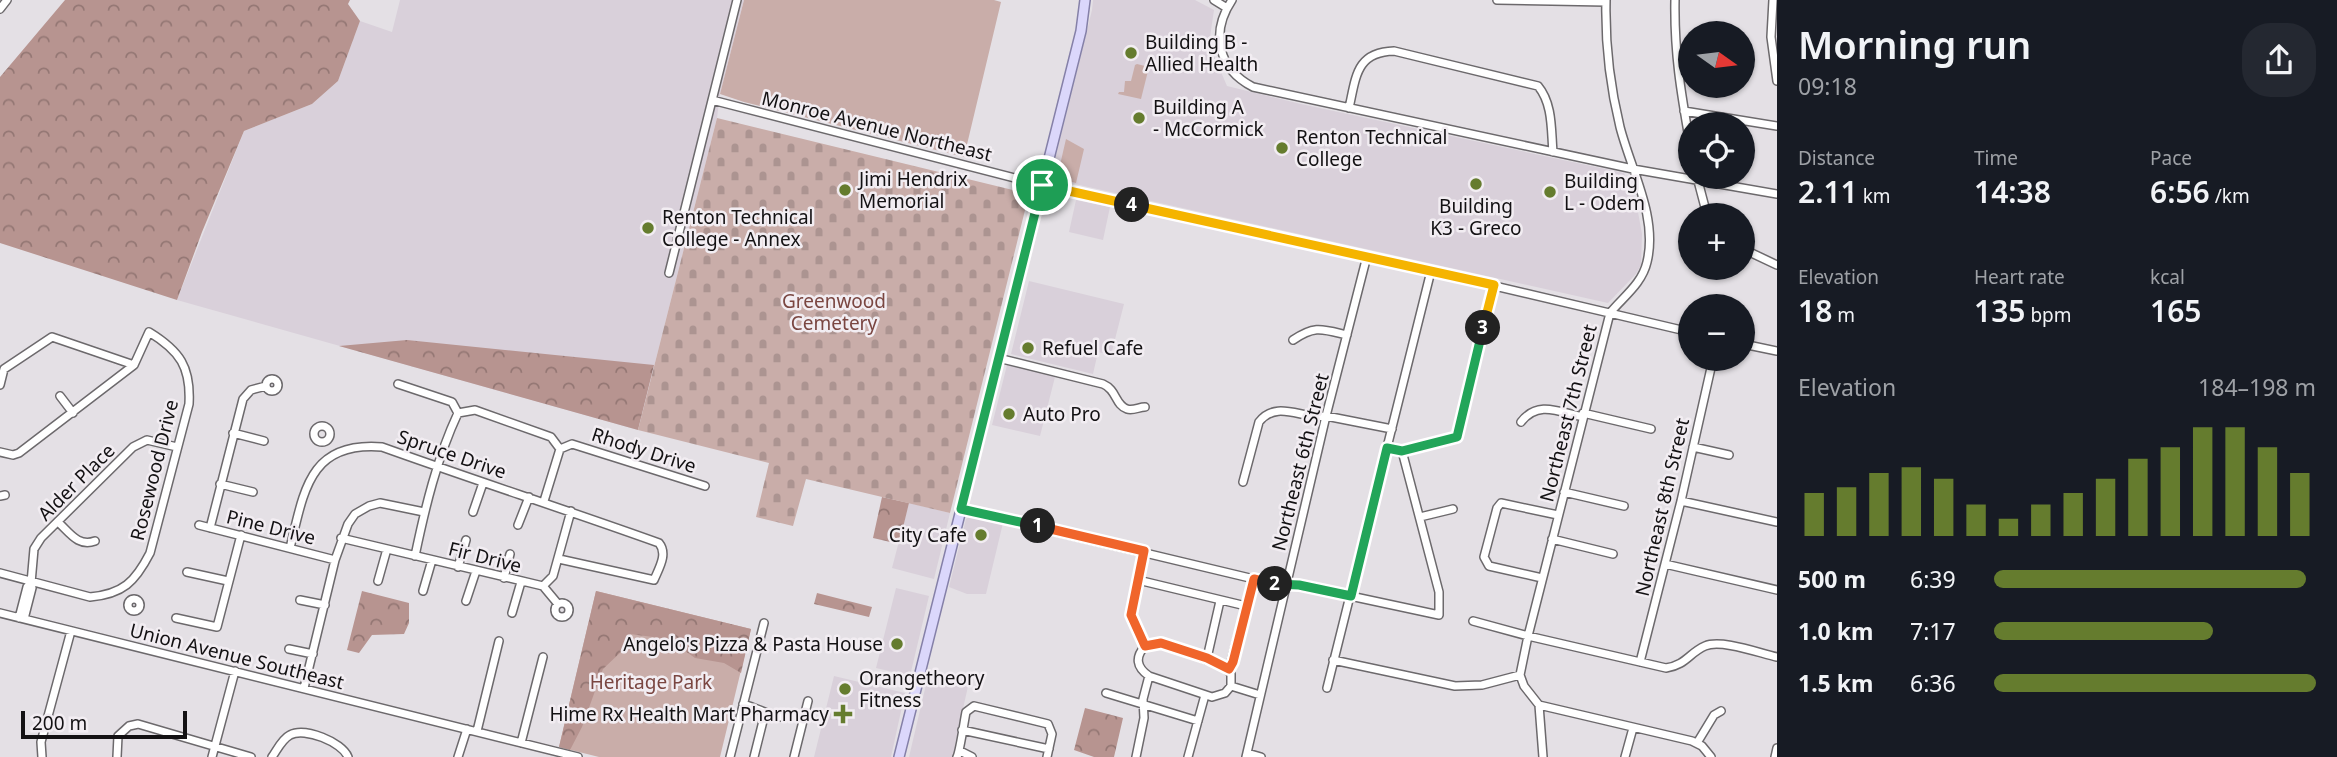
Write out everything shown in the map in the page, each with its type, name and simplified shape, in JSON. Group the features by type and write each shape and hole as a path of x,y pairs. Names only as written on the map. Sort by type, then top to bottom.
{"main road":[{"path":"900,757 1081,31 1085,0"}],"street":[{"path":"0,9 6,0"},
{"path":"669,273 737,0"},
{"path":"1214,0 1227,8"},
{"path":"1232,0 1221,22 1220,49 1225,63 1243,82 1253,87 1633,169 1678,175"},
{"path":"1497,0 1606,1"},
{"path":"1675,0 1675,47 1684,111 1777,126"},
{"path":"1775,0 1771,37 1777,81"},
{"name":"Northeast 7th Street","path":"1520,675 1610,313 1642,276 1647,261 1649,225 1620,127 1611,83 1606,1"},
{"path":"1349,108 1357,71 1363,62 1370,55 1381,51 1394,51 1538,86 1545,95 1550,115 1553,152"},
{"name":"Monroe Avenue Northeast","path":"712,100 1042,185 1367,256 1678,329"},
{"path":"1752,189 1777,194"},
{"path":"1755,255 1777,265"},
{"name":"Northeast 6th Street","path":"1246,755 1326,416 1367,256"},
{"path":"1326,688 1431,271"},
{"path":"1387,448 1402,451 1457,437 1494,285"},
{"path":"1293,340 1311,329 1320,328 1347,335"},
{"name":"Rosewood Drive","path":"125,588 150,553 189,404 190,385 187,370 177,355 165,342 149,332 134,365"},
{"path":"0,384 4,369 52,337 134,365"},
{"path":"1755,346 1777,351"},
{"path":"998,358 1103,384 1111,387 1121,405 1127,409 1145,407"},
{"path":"0,452 13,455 19,453 134,365"},
{"name":"Northeast 8th Street","path":"1640,662 1681,501 1710,371"},
{"path":"398,384 452,402 458,413 424,512 415,556"},
{"path":"209,528 243,399 251,390 266,386"},
{"path":"60,396 73,413"},
{"path":"1521,422 1528,413 1544,408 1651,429"},
{"path":"458,413 475,410 551,437 560,449 544,501"},
{"path":"1243,482 1255,433 1264,416 1282,410 1392,429"},
{"path":"233,433 264,441"},
{"name":"Alder Place","path":"22,618 32,588 34,549 41,538 140,442 147,440 177,447"},
{"path":"290,548 307,484 316,468 331,454 326,441"},
{"name":"Rhody Drive","path":"560,449 572,444 705,486"},
{"name":"Spruce Drive","path":"331,454 366,446 382,447 483,483 544,501 659,543 664,548 664,556 654,580 559,559"},
{"path":"1692,447 1730,455"},
{"path":"961,509 1254,579 1286,586 1299,585 1439,615 1439,592 1402,451"},
{"path":"474,512 483,483"},
{"path":"220,484 253,492"},
{"path":"1564,492 1624,506"},
{"path":"518,525 528,497"},
{"path":"1681,501 1777,522"},
{"path":"1542,578 1489,566 1484,557 1497,508 1504,503 1558,515"},
{"path":"304,688 341,538 355,514 369,506 389,504 424,512"},
{"path":"1420,517 1453,509"},
{"name":"Fir Drive","path":"341,538 543,586 553,576 570,511"},
{"path":"58,523 79,542 86,544 95,541"},
{"name":"Pine Drive","path":"199,526 335,559"},
{"path":"176,618 217,627 241,535"},
{"path":"1552,539 1613,554"},
{"path":"458,567 466,540"},
{"path":"379,581 387,549"},
{"path":"1144,551 1131,615 1145,646"},
{"path":"504,578 510,554"},
{"path":"423,591 432,560"},
{"path":"1665,564 1777,590"},
{"path":"466,601 476,571"},
{"path":"187,572 228,581"},
{"path":"0,573 90,597 125,588 131,600"},
{"path":"1229,669 1207,658 1161,643 1145,646 1139,653 1138,662 1149,676 1212,697 1222,695 1231,686 1229,669 1254,579"},
{"path":"1138,580 1246,606"},
{"path":"512,613 521,582"},
{"path":"543,586 558,604"},
{"path":"300,600 325,605"},
{"path":"1207,658 1220,601"},
{"name":"Union Avenue Southeast","path":"0,613 578,757"},
{"path":"1473,621 1666,668 1681,664 1701,648 1712,644 1777,657"},
{"path":"730,757 764,622"},
{"path":"42,757 41,742 71,631"},
{"path":"477,731 499,642"},
{"path":"289,649 313,654"},
{"path":"521,743 543,657"},
{"path":"1333,660 1455,686 1482,685 1520,675 1539,705 1544,757"},
{"path":"212,757 234,671"},
{"path":"1136,757 1149,676"},
{"path":"1231,686 1260,695"},
{"path":"1105,693 1198,720"},
{"path":"1188,757 1205,695"},
{"path":"794,757 807,701"},
{"path":"744,704 780,717"},
{"path":"1539,705 1697,743 1711,757"},
{"path":"962,730 1048,753 1051,727 1046,722 979,707 971,708 966,712 962,730 959,744 959,754 972,757"},
{"path":"1697,743 1714,715 1721,711"},
{"path":"754,757 765,713"},
{"path":"117,757 118,736 129,726 150,726 251,757"},
{"path":"1625,757 1633,728"},
{"path":"458,757 467,729"},
{"path":"272,757 285,738 299,732 332,740 344,748 348,757"},
{"path":"1775,757 1777,748"},
{"path":"1246,755 1261,757"}],"shaded area":[{"path":"400,0 744,0 638,430 177,300 244,131 312,104 338,81 360,21 392,32"},
{"name":"Renton Technical College","path":"1093,0 1195,0 1214,10 1209,44 1227,86 1624,173 1636,201 1642,234 1641,265 1636,274 1608,303 1057,180 1052,172"},
{"path":"1076,200 1110,207 1103,240 1069,232"},
{"path":"1029,281 1124,304 1111,355 1098,352 1093,374 1011,354"},
{"path":"1007,365 1055,377 1040,436 992,425"},
{"path":"909,503 950,513 934,579 892,568"},
{"path":"971,515 1003,523 986,594 967,594 949,587 966,519"},
{"path":"896,588 929,596 910,676 876,668"},
{"path":"929,672 969,682 954,757 909,757"},
{"path":"834,676 905,693 891,757 814,757"}],"green space":[{"path":"65,0 350,0 348,4 360,21 338,81 312,104 244,131 177,300 0,243 0,77"},
{"path":"744,0 1001,2 964,157 720,94"},
{"path":"1137,64 1145,66 1145,70 1149,67 1141,99 1118,94 1124,92 1125,81 1131,81"},
{"name":"Greenwood Cemetery","path":"717,118 1029,194 950,513 806,479 793,526 756,517 769,463 638,430"},
{"path":"1066,139 1084,149 1076,183 1057,178"},
{"path":"407,340 654,365 638,430 339,346"},
{"path":"882,497 909,503 899,544 873,538"},
{"path":"362,591 409,603 409,623 404,634 372,635 359,653 347,650"},
{"name":"Heritage Park","path":"596,591 751,629 720,757 599,757 559,747"},
{"path":"596,591 751,629 741,673 724,663 695,658 668,639 630,634 623,650 603,669 582,727 570,750 559,747"},
{"path":"817,593 872,607 869,617 814,604"},
{"path":"1085,708 1123,718 1114,757 1094,757 1074,750"}],"place":[{"name":"Building B - Allied Health","path":"1131,53"},
{"name":"Building A - McCormick","path":"1139,118"},
{"name":"Renton Technical College","path":"1282,148"},
{"name":"Building K3 - Greco","path":"1476,184"},
{"name":"Jimi Hendrix Memorial","path":"845,190"},
{"name":"Building L - Odem","path":"1550,192"},
{"name":"Renton Technical College - Annex","path":"648,228"},
{"name":"Refuel Cafe","path":"1028,348"},
{"name":"Auto Pro","path":"1009,414"},
{"name":"City Cafe","path":"981,535"},
{"name":"Angelo's Pizza & Pasta House","path":"897,644"},
{"name":"Orangetheory Fitness","path":"845,689"},
{"name":"Hime Rx Health Mart Pharmacy","path":"843,714"}],"route":[{"path":"1042,185 1494,285 1457,437 1402,451 1387,448 1351,596 1254,579 1229,669 1207,658 1161,643 1145,646 1131,615 1144,551 961,509 1042,185"}]}
